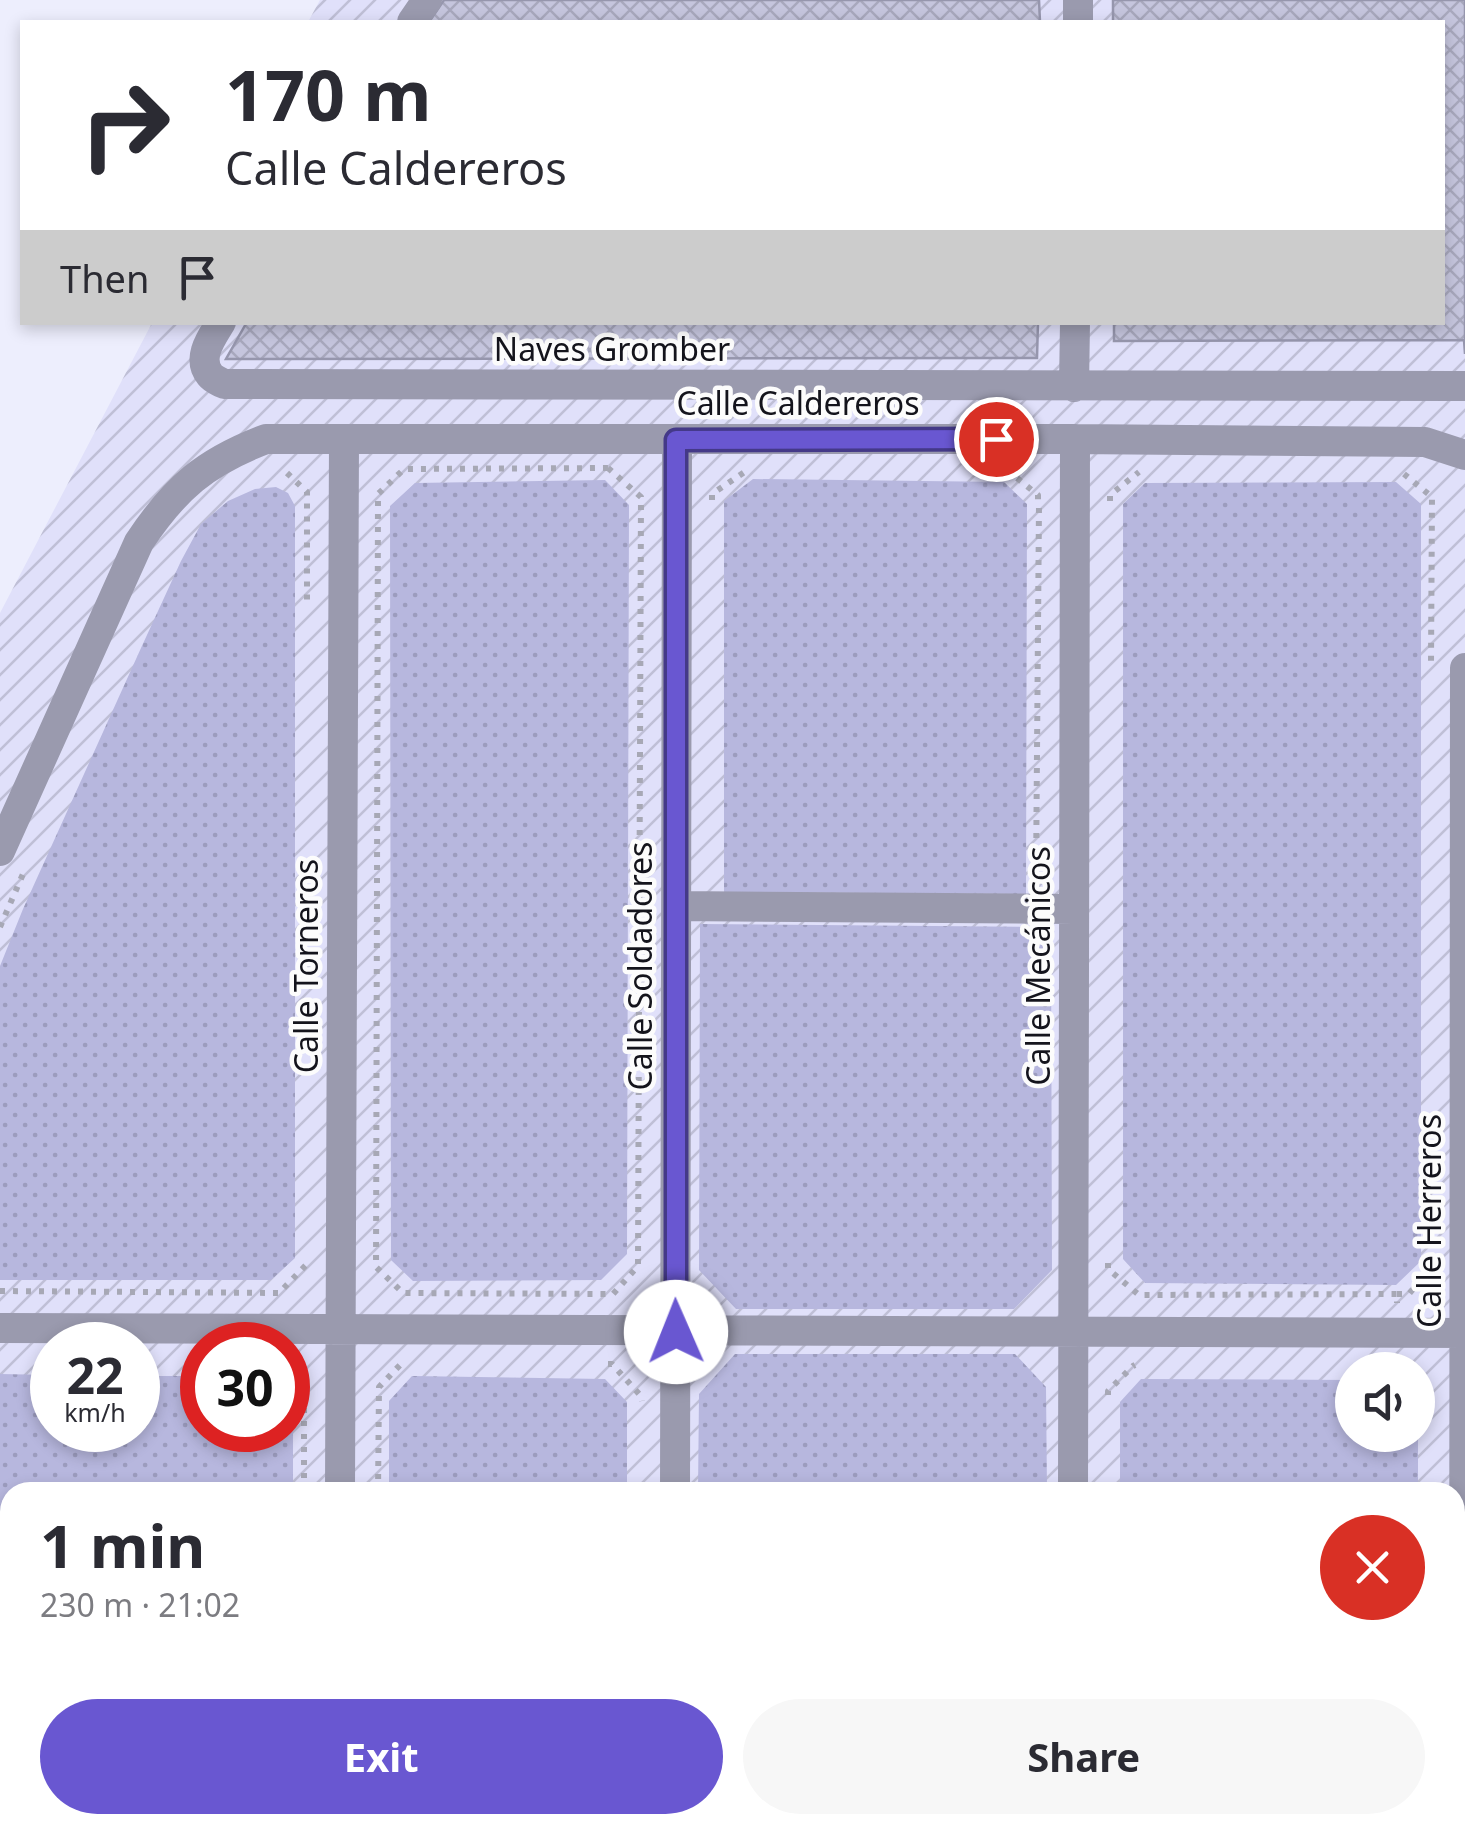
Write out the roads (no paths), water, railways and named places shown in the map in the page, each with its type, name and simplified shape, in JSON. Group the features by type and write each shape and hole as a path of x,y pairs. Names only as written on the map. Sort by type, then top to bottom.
{"street":[{"name":"Naves Gromber","path":"219,325 206,346 204,360 210,375 224,384 1465,386"},
{"path":"1074,386 1075,325"},
{"name":"Calle Caldereros","path":"0,851 138,542 162,508 197,474 232,452 266,439 1425,442 1465,455"},
{"name":"Calle Mecánicos","path":"1073,1482 1075,439"},
{"name":"Calle Torneros","path":"340,1482 344,440"},
{"name":"Calle Soldadores","path":"675,1482 676,440"},
{"name":"Calle Herreros","path":"1465,668 1465,1482"},
{"path":"677,906 1074,910"},
{"path":"0,1328 1465,1333"}]}
